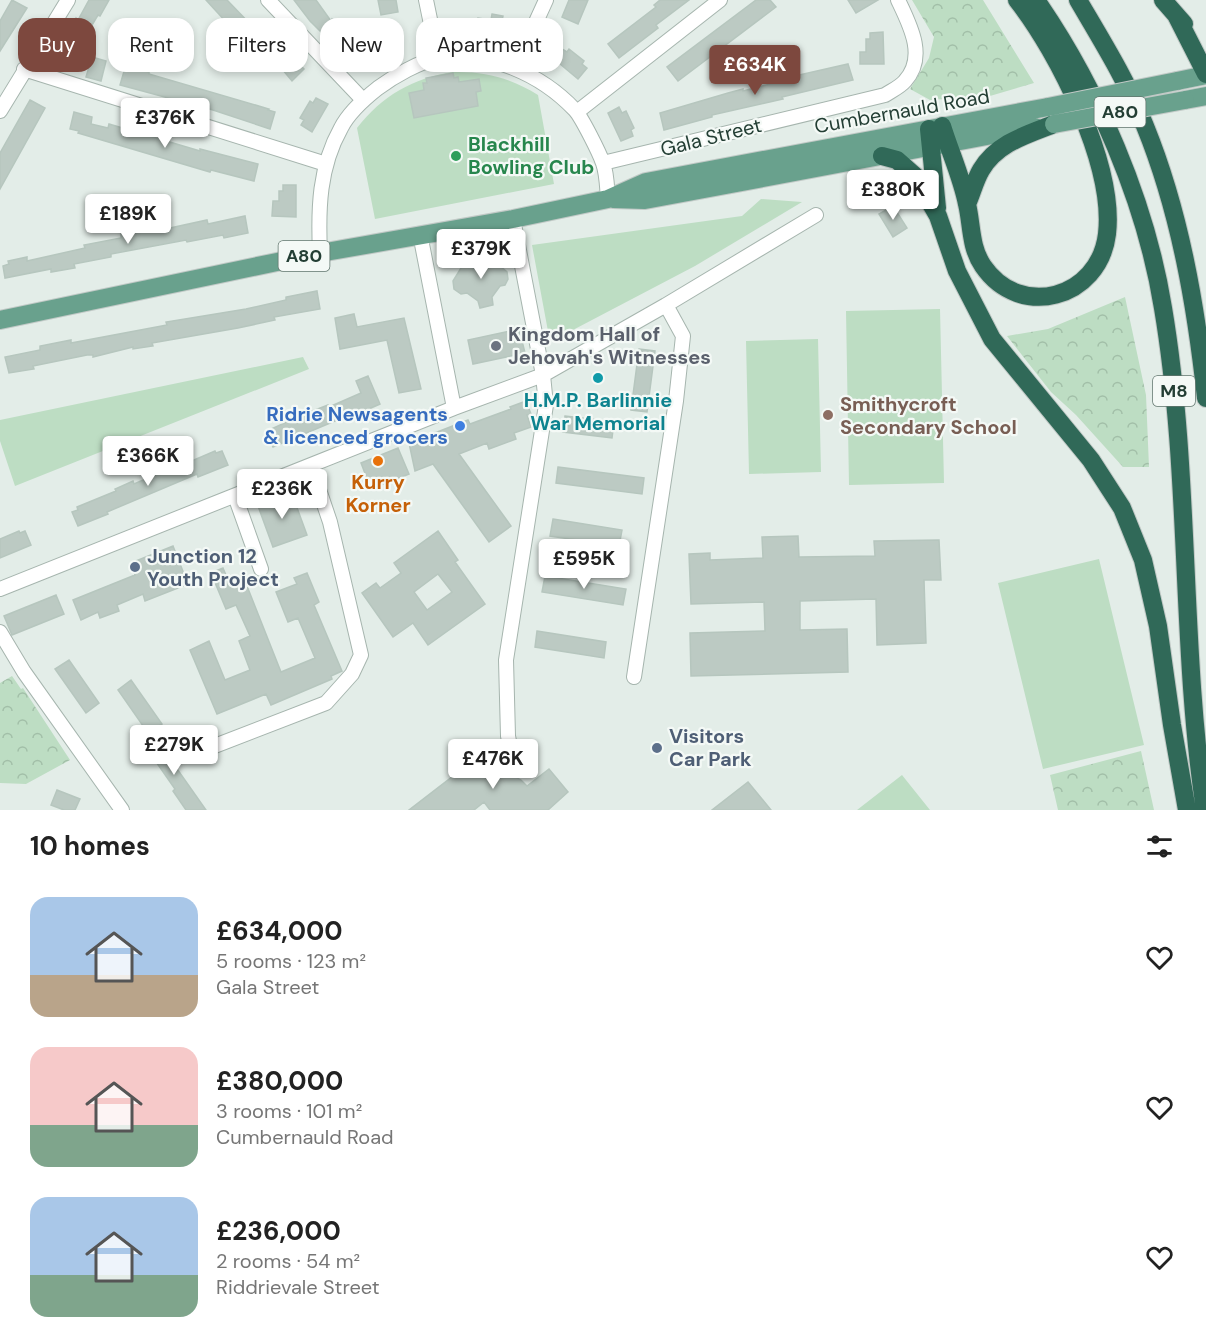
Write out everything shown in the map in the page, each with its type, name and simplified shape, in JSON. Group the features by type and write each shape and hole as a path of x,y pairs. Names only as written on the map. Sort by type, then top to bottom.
{"highway":[{"path":"937,136 968,204 970,229 982,265 994,279 1020,294 1052,297 1078,286 1089,275 1104,249 1107,235 1105,193 1089,132 1068,83 1017,0"},
{"name":"M8","path":"1036,0 1084,80 1110,135 1142,222 1163,307 1178,435 1188,654 1205,810"},
{"name":"M8","path":"1078,0 1119,71 1145,126 1173,212 1199,332 1206,398"},
{"path":"1163,0 1206,48"},
{"path":"1176,15 1206,74"},
{"path":"968,204 980,171 995,151 1051,115"},
{"path":"937,136 938,216"},
{"path":"882,156 897,160 915,176 938,216 957,270 992,339 1091,460 1122,508 1143,560 1158,626 1187,810"}],"main road":[{"name":"Cumbernauld Road","path":"1051,115 1206,74"},
{"name":"Cumbernauld Road","path":"0,320 320,253 513,219 608,199 646,182 937,136 1051,115 1206,96"},
{"name":"Cumbernauld Road","path":"608,199 645,200 882,156 937,136"}],"street":[{"path":"57,18 68,0"},
{"path":"268,0 363,100"},
{"path":"426,0 430,18"},
{"path":"538,18 546,0"},
{"path":"577,112 720,0"},
{"name":"Gala Street","path":"603,163 885,95 905,81 916,59 915,40 898,0"},
{"path":"320,253 318,211 326,164 341,127 363,100 394,76 416,67"},
{"path":"0,111 22,72"},
{"path":"34,72 326,164"},
{"path":"522,72 550,88 577,112 603,163 608,199"},
{"path":"0,590 454,408 543,375 666,305 816,215"},
{"path":"510,746 506,660 546,405 543,375 513,219"},
{"path":"420,234 454,408"},
{"path":"634,676 676,401 683,336 666,305"},
{"path":"212,747 326,703 352,675 361,655 330,522 311,466"},
{"path":"235,496 261,569"},
{"path":"0,632 24,672 122,810"}],"green space":[{"path":"912,0 983,0 1034,83 990,96 930,100 910,89 929,58 934,37"},
{"name":"Blackhill Bowling Club","path":"453,72 497,77 518,84 538,95 554,184 375,219 357,128 377,107 399,90 438,75"},
{"path":"761,199 802,202 695,266 550,342 532,245 742,216"},
{"path":"1125,297 1146,395 1149,467 1123,467 1076,415 1051,392 1007,336 1048,329"},
{"path":"940,309 944,483 849,485 846,311"},
{"path":"818,339 821,472 749,474 746,341"},
{"path":"303,357 309,369 15,486 0,441 0,420"},
{"path":"1099,559 1144,745 1043,769 998,583"},
{"path":"12,676 21,689 23,688 70,760 26,784 0,783 0,683"},
{"path":"1141,751 1154,810 1058,810 1050,775"},
{"path":"902,775 930,810 857,810"}],"building":[{"path":"12,0 27,8 21,18 18,18 18,22 0,51 0,21"},
{"path":"89,0 109,0 100,16 98,15 96,18 79,18"},
{"path":"206,0 227,0 244,18 222,18"},
{"path":"294,0 316,0 329,18 320,18 320,31"},
{"path":"378,0 396,0 398,12 381,15"},
{"path":"569,0 588,0 578,24 562,17"},
{"path":"660,0 689,0 656,25 658,28 619,58 608,44 656,7 654,5"},
{"path":"756,0 770,0 776,7 678,81 667,67"},
{"path":"848,0 878,0 856,13"},
{"path":"492,14 503,16 502,18 491,18"},
{"path":"883,32 884,64 860,64 860,52 866,52 866,39 870,39 870,33"},
{"path":"569,49 584,61 582,64 587,68 578,79 563,66 563,50 567,52"},
{"path":"96,58 106,61 101,81 86,77 88,72 96,72"},
{"path":"848,64 853,80 712,115 712,117 664,130 660,113 743,89 743,91 790,79 790,77"},
{"path":"124,72 149,72 149,74 275,112 270,129 213,110 120,85"},
{"path":"284,72 301,72 292,81"},
{"path":"453,73 454,78 458,77 459,82 479,79 481,91 476,92 478,106 414,118 409,93 424,90 423,83 427,83 426,78"},
{"path":"316,98 328,104 312,132 301,125 304,120 300,118 310,101 313,103"},
{"path":"30,100 45,108 0,189 0,153"},
{"path":"619,107 622,113 626,111 634,128 631,130 633,136 621,141 608,113"},
{"path":"74,112 92,117 91,124 108,128 109,124 200,151 200,149 258,164 254,181 211,170 210,172 78,133 79,131 70,129"},
{"path":"283,185 296,185 296,217 272,216 273,201 279,201 279,191 283,191"},
{"path":"893,206 907,228 893,237 879,214"},
{"path":"245,216 248,233 224,238 223,235 187,242 186,240 111,254 111,257 74,264 75,268 51,272 51,269 5,278 3,266 9,264 8,261 27,257 27,261 85,248 84,245 121,238 121,234 169,225 170,228 207,220 208,224"},
{"path":"488,256 507,272 508,279 492,297 493,305 480,308 478,301 467,293 461,294 454,289 453,281 466,260"},
{"path":"317,291 320,309 274,317 275,320 238,328 152,343 153,346 133,349 133,347 93,357 93,355 87,355 9,373 5,357 40,350 40,346 71,340 71,343 167,325 166,322 246,309 286,300 286,297"},
{"path":"354,314 357,327 404,318 421,389 399,393 387,340 340,349 335,318"},
{"name":"Kingdom Hall of Jehovah's Witnesses","path":"519,329 525,353 473,364 468,340"},
{"path":"639,349 655,351 647,412 631,410"},
{"path":"368,376 380,404 273,447 267,433 272,431 271,429 361,393 356,381"},
{"path":"526,401 531,414 527,415 531,427 514,433 516,439 489,449 487,443 459,454 511,526 489,542 433,464 415,471 409,443 468,420 470,424"},
{"path":"565,416 614,422 612,438 563,432"},
{"path":"398,448 409,474 371,489 361,463"},
{"path":"215,451 216,453 222,451 228,465 198,477 197,474 78,526 72,512 78,510 77,507 116,491 115,489 133,481 134,484 173,465 174,467 180,466"},
{"path":"558,467 644,478 642,494 556,483"},
{"path":"292,494 307,535 273,547 258,506"},
{"path":"553,519 622,530 619,546 550,536"},
{"path":"19,531 20,533 25,531 31,545 0,558 0,539"},
{"path":"438,531 458,560 455,562 485,604 428,645 413,623 393,637 362,593 376,583 380,588 401,573 394,563","holes":["438,574 452,592 427,610 414,592"]},
{"path":"798,536 799,557 875,556 874,541 939,540 941,580 924,580 926,643 877,645 876,599 800,601 800,630 847,629 848,672 691,676 690,633 765,631 764,602 691,604 689,554 710,553 710,560 763,558 762,537"},
{"path":"173,546 188,584 145,601 143,594 117,605 119,611 100,618 98,612 81,620 73,600 135,575 131,563"},
{"path":"223,568 231,587 245,581 281,672 315,658 298,618 288,622 276,592 297,584 294,578 307,573 319,602 314,605 342,671 331,676 332,679 271,705 266,694 217,714 190,650 209,641 225,680 250,670 239,641 250,636 236,605 226,609 211,573"},
{"path":"545,576 626,589 623,605 542,592"},
{"path":"56,595 64,614 12,635 4,616"},
{"path":"537,631 606,642 604,658 535,647"},
{"path":"69,660 99,703 86,713 55,669"},
{"path":"131,680 162,724 148,733 118,690"},
{"path":"158,737 206,810 186,810 173,791 175,789 145,746"},
{"path":"483,753 498,756 497,767 521,780 527,786 549,769 568,792 548,810 490,810 484,802 474,810 409,810"},
{"path":"748,782 771,810 712,810"},
{"path":"57,790 80,799 75,810 64,810 51,805"}],"place":[{"name":"Blackhill Bowling Club","path":"456,156"},
{"name":"Kingdom Hall of Jehovah's Witnesses","path":"496,346"},
{"name":"H.M.P. Barlinnie War Memorial","path":"598,378"},
{"name":"Smithycroft Secondary School","path":"828,415"},
{"name":"Ridrie Newsagents & licenced grocers","path":"460,426"},
{"name":"Kurry Korner","path":"378,461"},
{"name":"Junction 12 Youth Project","path":"135,567"},
{"name":"Visitors Car Park","path":"657,748"}]}
